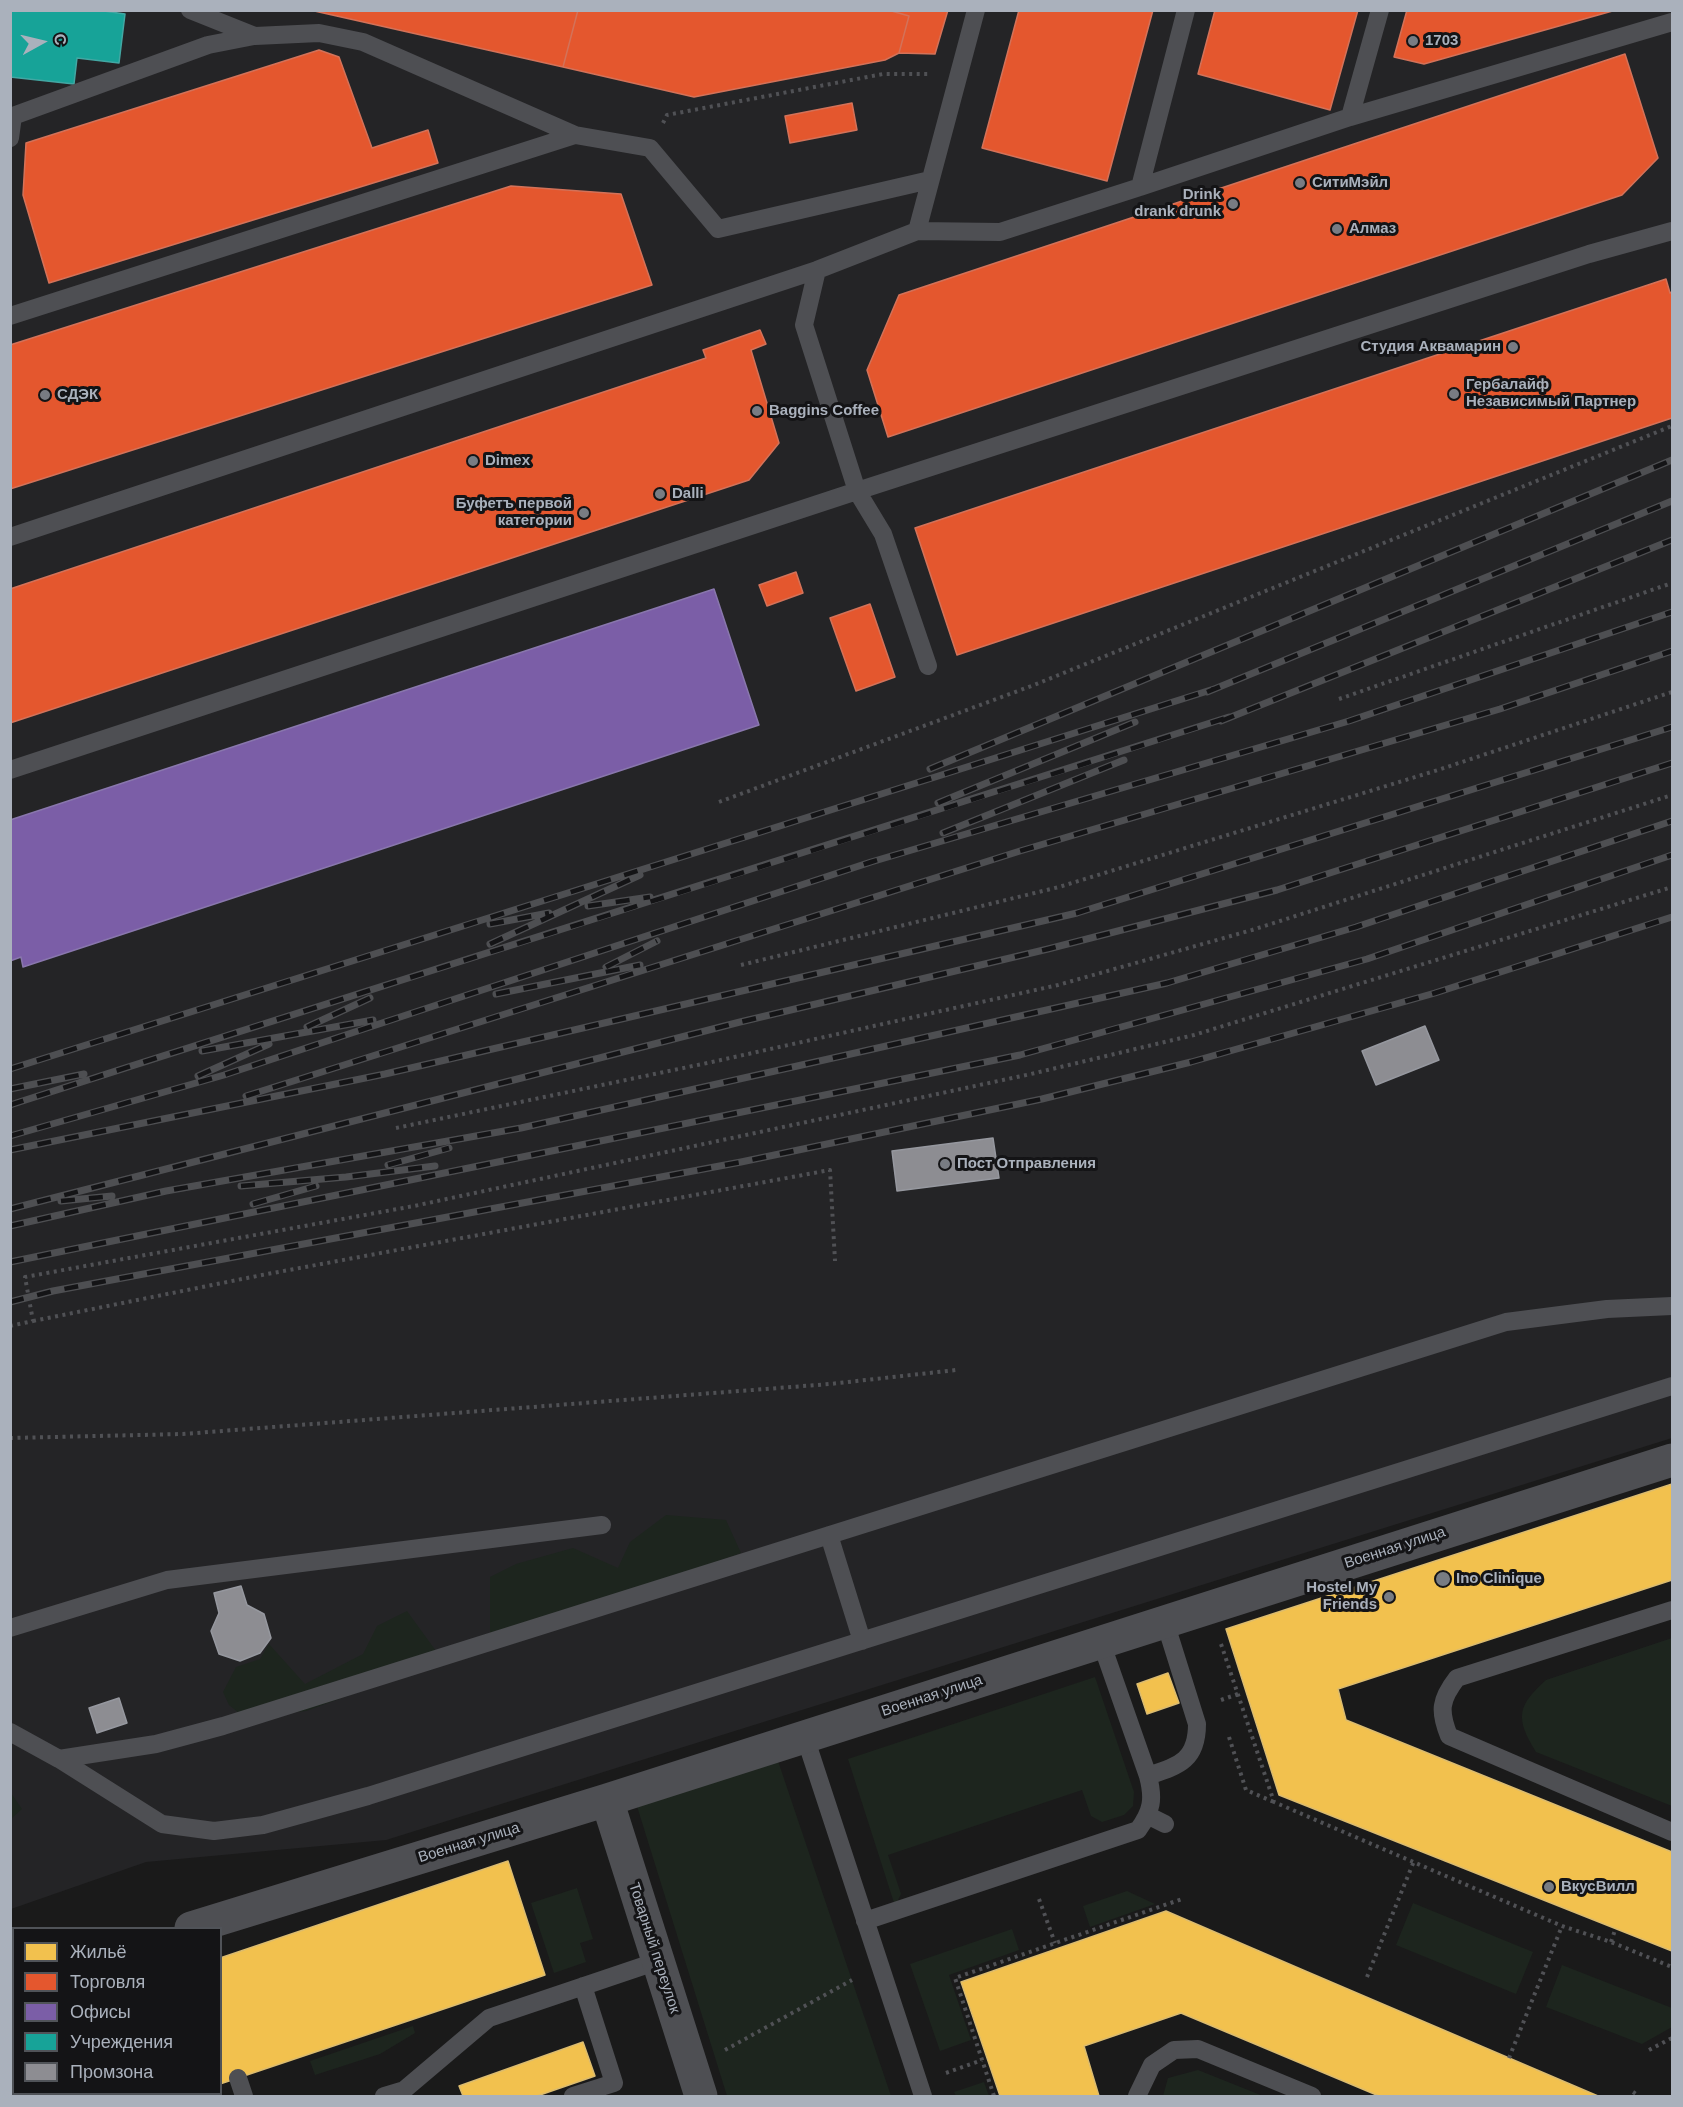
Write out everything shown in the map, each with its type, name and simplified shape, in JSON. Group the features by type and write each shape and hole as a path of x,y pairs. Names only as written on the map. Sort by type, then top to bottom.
{"street":[{"name":"Военная улица","path":"197,1927 608,1800 1672,1460"},
{"name":"Товарный переулок","path":"608,1800 697,2082"}],"lane":[{"path":"190,10 255,36"},
{"path":"917,231 976,10"},
{"path":"1140,187 1186,10"},
{"path":"1350,117 1380,10"},
{"path":"10,537 817,270 917,231 1000,232 1350,117 1672,22"},
{"path":"10,138 13,116 208,45 255,36 319,33 363,42 575,135 650,148 718,229 930,180"},
{"path":"10,316 575,135"},
{"path":"10,770 857,490 1589,254 1672,231"},
{"path":"817,270 804,324 857,490 883,534 928,666"},
{"path":"59,1759 156,1744 223,1726 1506,1322 1607,1309 1672,1306"},
{"path":"10,1732 59,1759 162,1824 214,1832 263,1825 368,1796 1672,1386"},
{"path":"10,1628 167,1580 602,1525"},
{"path":"829,1535 862,1641"},
{"path":"1672,1610 1457,1678 1444,1694 1442,1718 1449,1736 1672,1832"},
{"path":"1148,1776 1177,1766 1190,1755 1197,1740 1197,1724 1165,1622"},
{"path":"865,1921 1138,1830 1157,1820 1148,1776 1101,1642"},
{"path":"805,1737 923,2097"},
{"path":"384,2097 405,2093 489,2018 658,1961"},
{"path":"573,2097 614,2083 583,1986"},
{"path":"1137,2097 1152,2064 1174,2050 1198,2049 1312,2097"},
{"path":"238,2078 244,2097"}],"path":[{"path":"650,148 667,115 883,74 958,74"},
{"path":"720,802 1034,685 1672,426"},
{"path":"1339,699 1672,583"},
{"path":"741,965 1059,887 1438,770 1672,692"},
{"path":"396,1128 700,1065 1058,985 1252,930 1672,795"},
{"path":"33,1321 25,1277 414,1206 1042,1071 1194,1035 1672,887"},
{"path":"10,1326 262,1275 830,1170 836,1261"},
{"path":"10,1438 183,1434 830,1384 956,1370"},
{"path":"1218,1633 1274,1802 1562,1926 1611,1942 1672,1967"},
{"path":"1217,1701 1238,1694"},
{"path":"1367,1977 1414,1861"},
{"path":"1039,1899 1055,1943"},
{"path":"994,2097 955,1978 1182,1899"},
{"path":"1509,2058 1562,1926"},
{"path":"1611,1942 1615,1930"},
{"path":"697,2082 880,1965"},
{"path":"1649,2050 1672,2038"},
{"path":"940,2075 982,2060"},
{"path":"1632,2092 1639,2097"}],"shaded area":[{"path":"11,11 1672,11 1672,1438 386,1840 146,1862 11,1909"},
{"path":"666,1515 726,1520 741,1553 306,1711 245,1718 229,1705 223,1692 236,1667 260,1659 269,1644 305,1684 363,1654 377,1626 407,1611 436,1651 490,1633 490,1577 516,1564 573,1548 618,1568 630,1542"},
{"path":"1672,1638 1672,1806 1536,1752 1525,1730 1522,1713 1529,1697 1546,1680"},
{"path":"1095,1677 1134,1792 1133,1806 1124,1815 1102,1822 1091,1816 1082,1790 888,1855 901,1894 895,1906 848,1759"},
{"path":"777,1758 891,2096 727,2096 636,1803"},
{"path":"11,1793 22,1809 10,1819"},
{"path":"577,1888 593,1939 580,1943 586,1962 554,1973 531,1903"},
{"path":"1127,1891 1155,1904 1090,1927 1083,1906"},
{"path":"1413,1903 1533,1952 1516,1994 1396,1945"},
{"path":"1012,1929 1019,1950 949,1975 971,2040 940,2051 910,1964"},
{"path":"1562,1965 1672,2008 1672,2027 1642,2044 1546,2007"},
{"path":"413,2026 415,2033 380,2054 315,2075 310,2061"},
{"path":"1198,2070 1263,2096 1163,2096 1168,2078"},
{"path":"984,2082 989,2096 956,2096 954,2092"}],"building: Жильё":[{"path":"1672,1484 1672,1580 1338,1689 1346,1720 1672,1852 1672,1951 1279,1795 1226,1629"},
{"path":"1168,1673 1179,1703 1147,1714 1137,1684"},
{"path":"508,1861 545,1975 222,2083 222,1957"},
{"path":"1166,1911 1598,2096 1379,2096 1181,2013 1084,2046 1099,2096 1000,2096 961,1982"},
{"path":"10,2028 12,2028 12,2095 62,2096 10,2096"},
{"path":"583,2042 595,2076 537,2096 463,2096 459,2086"}],"building: Торговля":[{"path":"310,10 578,10 563,67"},
{"path":"578,10 888,10 909,16 899,53 885,60 694,97 563,67"},
{"path":"888,10 948,10 935,54 899,53 909,16"},
{"path":"1019,10 1153,10 1107,181 982,148"},
{"path":"1215,10 1358,10 1330,110 1198,74"},
{"path":"1407,10 1616,10 1424,64 1394,57"},
{"path":"319,50 339,57 372,148 428,130 438,163 49,283 23,195 26,143"},
{"path":"1625,54 1658,158 1622,195 888,437 867,370 899,295"},
{"path":"852,103 857,130 790,143 785,116"},
{"path":"511,186 621,194 652,285 10,489 10,345"},
{"path":"1666,279 1670,293 1672,292 1672,418 957,655 915,528"},
{"path":"760,330 766,344 751,350 779,443 749,480 10,723 10,589 706,358 703,350"},
{"path":"796,572 803,593 767,606 759,585"},
{"path":"870,604 895,677 856,691 830,618"}],"building: Офисы":[{"path":"714,589 759,725 23,967 21,957 10,961 10,820"}],"building: Учреждения":[{"path":"10,10 97,10 125,14 119,63 77,58 74,84 10,77"}],"building: Промзона":[{"path":"1425,1026 1439,1060 1376,1085 1362,1051"},
{"name":"Пост Отправления","path":"993,1138 999,1178 897,1191 892,1151"},
{"path":"241,1586 247,1605 264,1614 271,1638 260,1653 240,1661 219,1654 211,1631 219,1613 214,1593"},
{"path":"119,1698 127,1723 97,1733 89,1708"}],"railway":[{"path":"930,769 1672,460"},
{"path":"1207,692 1672,501"},
{"path":"1221,721 1672,540"},
{"path":"10,1136 224,1075 871,862 1349,721 1672,612"},
{"path":"246,1096 1020,851 1500,709 1672,651"},
{"path":"10,1069 1214,689"},
{"path":"10,1105 1229,717"},
{"path":"938,803 1135,722"},
{"path":"10,1150 385,1074 1077,913 1672,727"},
{"path":"943,833 1124,760"},
{"path":"10,1209 740,1022 1048,949 1277,890 1672,763"},
{"path":"10,1226 166,1191 521,1128 1167,983 1356,927 1672,821"},
{"path":"10,1262 1020,1055 1367,959 1672,855"},
{"path":"490,944 640,875"},
{"path":"588,906 650,897"},
{"path":"490,924 549,913"},
{"path":"10,1302 53,1291 741,1162 1042,1099 1191,1062 1435,993 1672,917"},
{"path":"606,967 657,941"},
{"path":"496,994 640,965"},
{"path":"307,1027 370,998"},
{"path":"202,1051 373,1020"},
{"path":"198,1076 269,1044"},
{"path":"10,1089 84,1074"},
{"path":"388,1165 449,1148"},
{"path":"241,1186 346,1177 435,1166"},
{"path":"253,1204 316,1186"},
{"path":"61,1201 112,1196"}],"place":[{"name":"1703","path":"1413,41"},
{"name":"СитиМэйл","path":"1300,183"},
{"name":"Drink drank drunk","path":"1233,204"},
{"name":"Алмаз","path":"1337,229"},
{"name":"Студия Аквамарин","path":"1513,347"},
{"name":"Гербалайф Независимый Партнер","path":"1454,394"},
{"name":"СДЭК","path":"45,395"},
{"name":"Baggins Coffee","path":"757,411"},
{"name":"Dimex","path":"473,461"},
{"name":"Dalli","path":"660,494"},
{"name":"Буфетъ первой категории","path":"584,513"},
{"name":"Пост Отправления","path":"945,1164"},
{"name":"Ino Clinique","path":"1443,1579"},
{"name":"Hostel My Friends","path":"1389,1597"},
{"name":"ВкусВилл","path":"1549,1887"}]}
